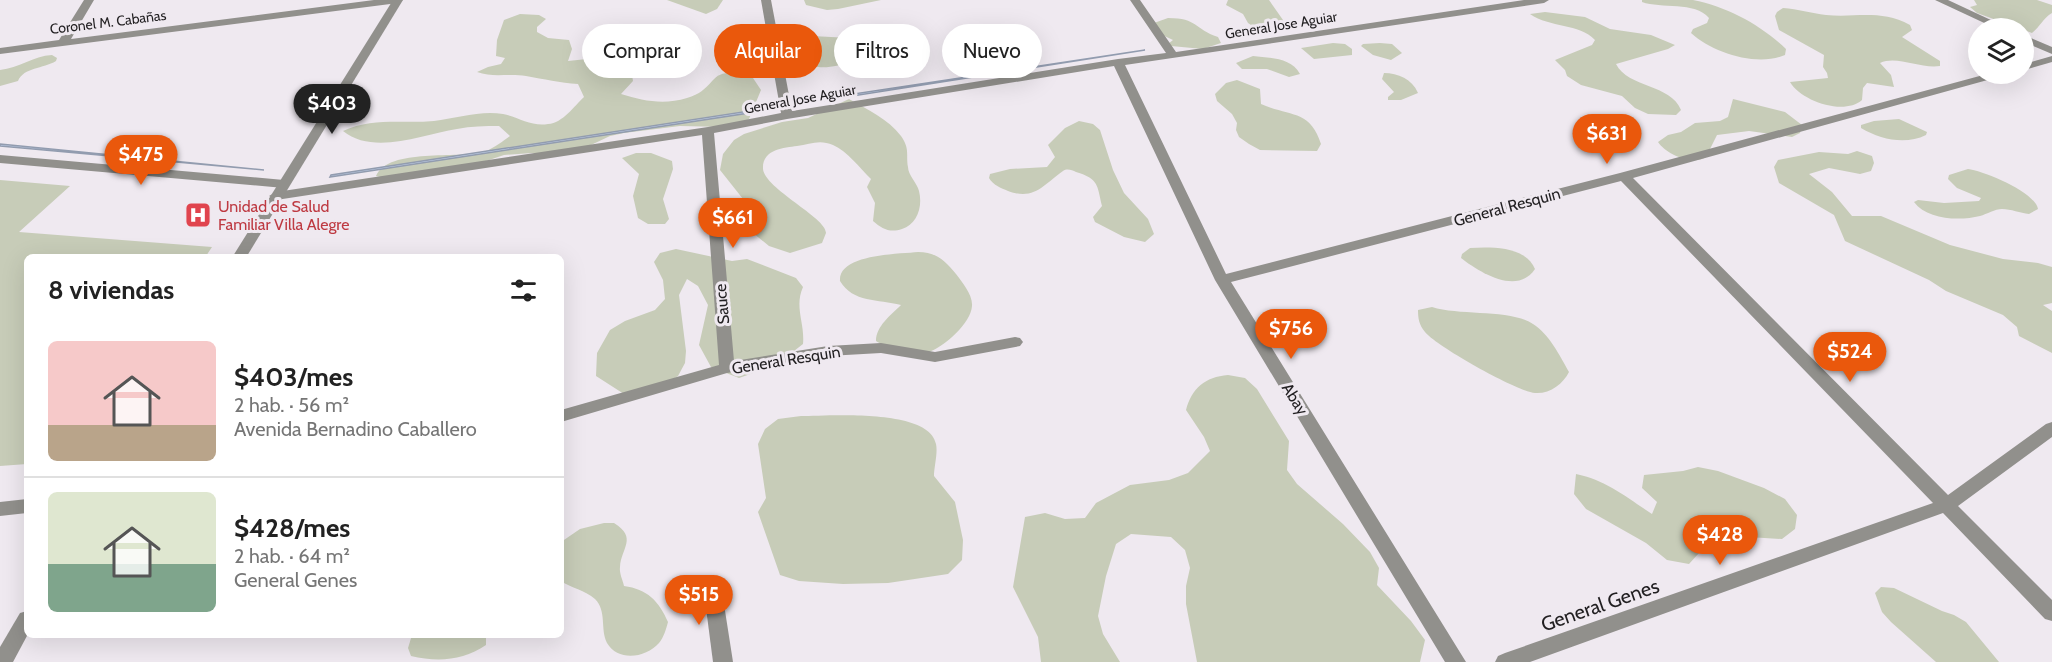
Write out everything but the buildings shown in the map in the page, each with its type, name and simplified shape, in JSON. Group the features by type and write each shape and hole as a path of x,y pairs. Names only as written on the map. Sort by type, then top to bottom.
{"street":[{"path":"63,43 88,0"},
{"path":"241,254 398,0"},
{"name":"Coronel M. Cabañas","path":"0,51 398,0"},
{"path":"766,0 788,115"},
{"path":"1135,0 1173,56"},
{"name":"General Jose Aguiar","path":"276,196 708,131 788,115 1118,62 1173,56 1544,0"},
{"path":"1940,0 1980,18"},
{"path":"2034,43 2052,51"},
{"path":"2034,64 2052,59"},
{"name":"Abay","path":"1118,62 1222,280 1456,662"},
{"name":"General Resquin","path":"1222,280 1624,176 1968,82"},
{"name":"Sauce","path":"708,131 727,368"},
{"path":"0,159 284,184"},
{"path":"1624,176 2052,613"},
{"name":"General Resquin","path":"564,415 727,368 828,351 880,348 935,357 1015,342"},
{"name":"General Genes","path":"1505,662 1947,506 2052,428"},
{"path":"0,509 24,506"},
{"path":"712,585 723,662"},
{"path":"2,662 24,624"}],"green space":[{"path":"667,0 723,0 717,9 706,14"},
{"path":"804,0 881,0 827,10 806,5"},
{"path":"1228,0 1269,0 1283,20 1280,28 1269,30 1254,27 1248,23 1243,14 1226,5"},
{"path":"1642,0 1693,0 1719,7 1766,32 1786,49 1785,55 1749,59 1723,52 1711,47 1691,33 1693,29 1707,23 1709,18 1703,13 1687,7 1650,4"},
{"path":"1974,0 2037,0 2052,5 2052,13 2034,31 2034,18 1991,18 1977,13 1970,7 1977,5"},
{"path":"1783,8 1826,15 1868,15 1899,20 1910,25 1912,30 1902,37 1940,61 1940,66 1925,66 1901,61 1880,63 1891,75 1894,87 1867,83 1863,88 1862,100 1854,105 1845,107 1823,104 1803,95 1790,82 1828,78 1823,67 1824,55 1779,30 1775,16"},
{"path":"1545,12 1585,17 1610,29 1651,35 1675,45 1616,64 1630,78 1668,95 1681,110 1676,115 1648,114 1635,108 1622,96 1581,85 1567,76 1565,70 1555,60 1592,45 1595,40 1581,31 1546,22 1530,14"},
{"path":"520,14 539,15 546,19 537,27 537,32 548,38 569,40 572,49 568,61 582,60 582,78 632,78 633,81 621,94 637,99 670,101 687,98 698,94 715,78 753,78 761,90 749,119 739,125 680,126 624,133 610,136 572,154 504,155 474,165 399,181 376,176 383,167 395,161 486,151 510,136 499,126 478,126 384,143 355,138 343,131 377,122 434,121 486,113 503,114 542,125 559,121 584,97 578,84 520,75 489,75 477,72 501,64 505,58 496,56 497,40 504,20"},
{"path":"1168,18 1191,22 1218,37 1221,43 1203,49 1171,46 1168,44 1173,40 1158,33 1154,23"},
{"path":"822,37 834,37 834,66 822,67"},
{"path":"1333,43 1345,44 1352,49 1352,55 1314,59 1301,48"},
{"path":"1392,44 1402,53 1391,60 1373,55 1361,46"},
{"path":"52,55 57,58 51,64 25,73 18,81 0,86 0,70"},
{"path":"1253,56 1285,61 1296,68 1300,74 1289,77 1267,69 1242,69 1236,63"},
{"path":"1384,73 1404,78 1418,93 1401,100 1388,100 1394,92 1382,79"},
{"path":"1237,80 1260,89 1261,104 1305,119 1311,125 1321,144 1317,151 1260,150 1239,137 1236,130 1237,123 1232,114 1217,101 1215,94 1226,83"},
{"path":"849,99 884,120 904,141 907,148 908,170 918,188 920,197 918,214 912,223 902,229 894,231 883,228 873,221 875,203 867,187 871,179 848,155 828,143 819,142 786,148 770,153 766,157 763,169 766,177 817,219 826,233 822,243 790,253 769,246 753,233 743,199 720,170 723,154 734,140 744,134 782,122 808,118"},
{"path":"1733,99 1785,112 1802,125 1800,133 1792,137 1749,131 1717,135 1706,157 1694,160 1667,151 1658,142 1695,123 1720,121 1728,117"},
{"path":"1899,119 1927,132 1926,135 1910,140 1894,140 1877,136 1861,128 1861,125 1874,121"},
{"path":"1079,121 1093,124 1100,130 1113,170 1124,193 1148,219 1154,234 1145,242 1124,237 1095,222 1093,217 1102,206 1096,184 1089,177 1068,169 1038,190 1025,194 1003,189 989,178 990,174 1010,169 1047,167 1055,157 1048,145 1065,128"},
{"path":"1857,151 1872,156 1874,163 1871,171 1860,174 1829,168 1809,174 1832,192 1852,216 1881,216 1950,245 2003,259 2052,267 2052,303 2043,305 2052,311 2052,353 2019,336 2017,327 2003,315 1946,291 1929,280 1845,241 1834,215 1779,183 1774,167 1778,160 1819,152 1848,154"},
{"path":"636,153 651,153 672,161 673,169 663,199 669,219 665,224 648,224 638,218 633,196 639,174 622,158"},
{"path":"1968,169 1996,178 2019,189 2035,202 2038,209 2029,214 1999,209 1980,216 1954,219 1935,216 1914,202 1918,200 1944,203 1979,201 1981,198 1957,188 1948,179 1949,175"},
{"path":"0,180 70,186 19,232 212,247 207,254 24,254 24,464 0,466"},
{"path":"1470,248 1498,248 1516,252 1530,261 1535,269 1527,277 1518,281 1498,279 1461,258 1462,254"},
{"path":"676,249 732,261 747,259 796,278 803,287 799,301 803,344 776,365 739,378 711,367 699,345 708,305 698,286 687,279 679,295 686,351 685,363 678,376 654,392 624,394 596,376 597,353 610,330 625,321 655,310 665,299 663,280 654,262 660,253"},
{"path":"918,252 935,255 948,265 964,285 972,302 967,320 956,334 935,349 924,353 886,346 876,341 878,330 901,305 859,297 845,288 840,281 842,272 859,260"},
{"path":"1432,307 1524,319 1544,333 1569,372 1560,384 1546,392 1535,393 1511,385 1432,339 1421,327 1418,310"},
{"path":"1228,375 1245,378 1257,389 1289,441 1287,470 1297,484 1343,524 1370,552 1379,568 1377,585 1411,621 1425,640 1420,662 1197,662 1186,604 1186,586 1190,568 1185,550 1171,537 1131,534 1116,544 1106,576 1098,616 1103,634 1120,662 1041,662 1038,637 1013,587 1025,517 1045,513 1065,519 1085,518 1096,503 1130,485 1169,480 1188,473 1210,451 1204,437 1186,410 1189,402 1196,390 1206,381"},
{"path":"801,416 876,416 916,424 929,432 936,444 934,476 955,502 963,540 962,560 948,574 888,583 843,584 799,581 780,575 758,512 766,498 758,444 765,429 778,419"},
{"path":"1698,467 1718,471 1764,488 1785,499 1797,515 1795,529 1782,539 1701,534 1699,553 1689,564 1667,560 1646,543 1586,509 1574,494 1576,474 1597,480 1652,514 1657,502 1642,488 1644,475"},
{"path":"614,523 625,534 627,539 620,569 624,586 639,590 651,597 661,608 668,622 664,636 647,652 632,656 612,649 605,638 599,604 587,593 564,583 564,540 580,529"},
{"path":"1881,587 1894,588 1966,622 1999,662 1936,662 1882,612 1875,593"},
{"path":"411,638 486,638 486,645 468,654 450,659 411,656 408,648"}],"water":[{"path":"1145,50 1042,66 1042,66"},
{"path":"959,78 967,78 808,103 807,101"},
{"path":"762,109 762,111 330,177 331,175"},
{"path":"0,144 264,170 0,146"}],"place":[{"name":"Unidad de Salud Familiar Villa Alegre","path":"198,215"}]}
